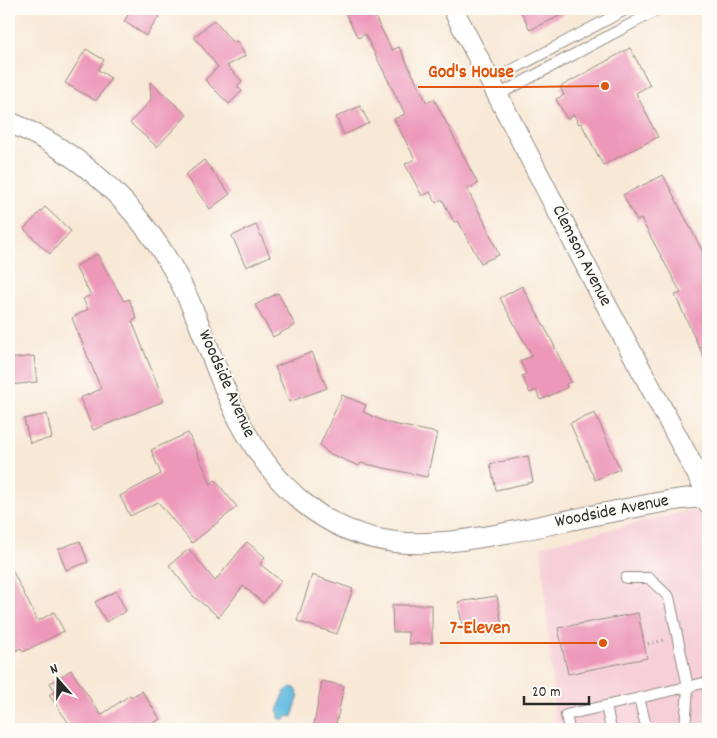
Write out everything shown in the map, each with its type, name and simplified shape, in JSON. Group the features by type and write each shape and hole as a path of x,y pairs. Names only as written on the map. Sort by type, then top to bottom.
{"street":[{"name":"Clemson Avenue","path":"452,9 702,483 708,500"},
{"name":"Woodside Avenue","path":"9,122 62,149 80,162 114,190 143,222 185,292 241,423 254,446 280,482 305,505 323,517 363,536 395,542 434,543 507,533 678,498 708,500"}],"lane":[{"path":"494,88 627,9"},
{"path":"494,88 659,9"},
{"path":"626,578 649,578 669,597 688,687 685,729"},
{"path":"569,729 566,715 708,682"},
{"path":"639,698 645,722"},
{"path":"606,706 611,729"}],"shaded area":[{"path":"708,506 708,729 556,729 541,546"}],"water":[{"path":"290,687 295,688 299,695 292,717 289,716 283,720 279,718 279,713 277,712 285,691"}],"building":[{"path":"132,9 151,9 160,15 146,36 124,21"},
{"path":"343,9 371,9 392,50 399,47 427,103 434,99 478,184 467,189 499,255 481,263 458,221 454,222 442,199 436,203 430,192 422,196 405,164 415,159 394,119 405,114 365,34 358,38"},
{"path":"520,9 574,9 530,30"},
{"path":"214,20 233,43 237,41 245,56 227,66 242,81 237,86 242,91 229,104 205,80 218,67 194,37"},
{"path":"630,48 650,85 636,93 658,137 603,165 581,123 579,124 574,115 567,119 556,99 564,95 560,87"},
{"path":"86,49 104,60 98,70 111,78 96,101 65,83"},
{"path":"150,82 187,115 157,147 130,123 151,100"},
{"path":"360,106 369,123 344,135 336,117"},
{"path":"204,160 230,194 210,209 185,175"},
{"path":"663,175 708,262 708,366 675,295 681,293 641,219 637,221 623,195"},
{"path":"45,207 71,231 50,254 24,229"},
{"path":"256,225 270,256 246,267 232,236"},
{"path":"97,254 124,301 129,299 137,319 132,321 164,401 93,430 80,398 101,389 72,318 88,309 83,299 91,295 75,267"},
{"path":"522,286 551,339 571,382 566,384 567,387 540,400 536,390 530,393 522,376 526,374 520,361 532,356 500,298"},
{"path":"278,293 295,325 273,337 255,305"},
{"path":"312,352 327,388 289,402 275,367"},
{"path":"34,356 37,382 10,385 9,359"},
{"path":"342,395 366,405 363,412 388,423 437,433 427,477 361,463 359,466 328,453 320,445"},
{"path":"595,413 620,469 595,480 570,423"},
{"path":"47,414 52,438 30,443 24,419"},
{"path":"188,433 211,484 215,480 237,507 192,543 158,502 130,516 120,496 161,474 151,450"},
{"path":"528,456 533,482 496,490 490,464"},
{"path":"80,541 88,562 66,570 58,549"},
{"path":"247,542 265,557 260,564 281,581 263,603 243,586 219,617 193,596 169,565 189,549 215,581"},
{"path":"9,564 38,621 54,612 64,631 23,652 21,648 13,652 9,643"},
{"path":"312,575 353,589 337,634 297,621"},
{"path":"116,591 126,611 106,622 95,602"},
{"path":"497,596 503,632 485,635 483,627 463,630 458,602"},
{"path":"392,605 432,605 432,643 409,644 408,632 393,632"},
{"path":"638,613 647,658 568,674 558,628"},
{"path":"71,670 101,715 130,695 131,697 142,691 160,719 145,729 73,729 49,695 55,691 50,683"},
{"path":"322,681 344,686 335,729 313,729"}],"place":[{"name":"God's House","path":"605,86"},
{"name":"7-Eleven","path":"603,643"}]}
